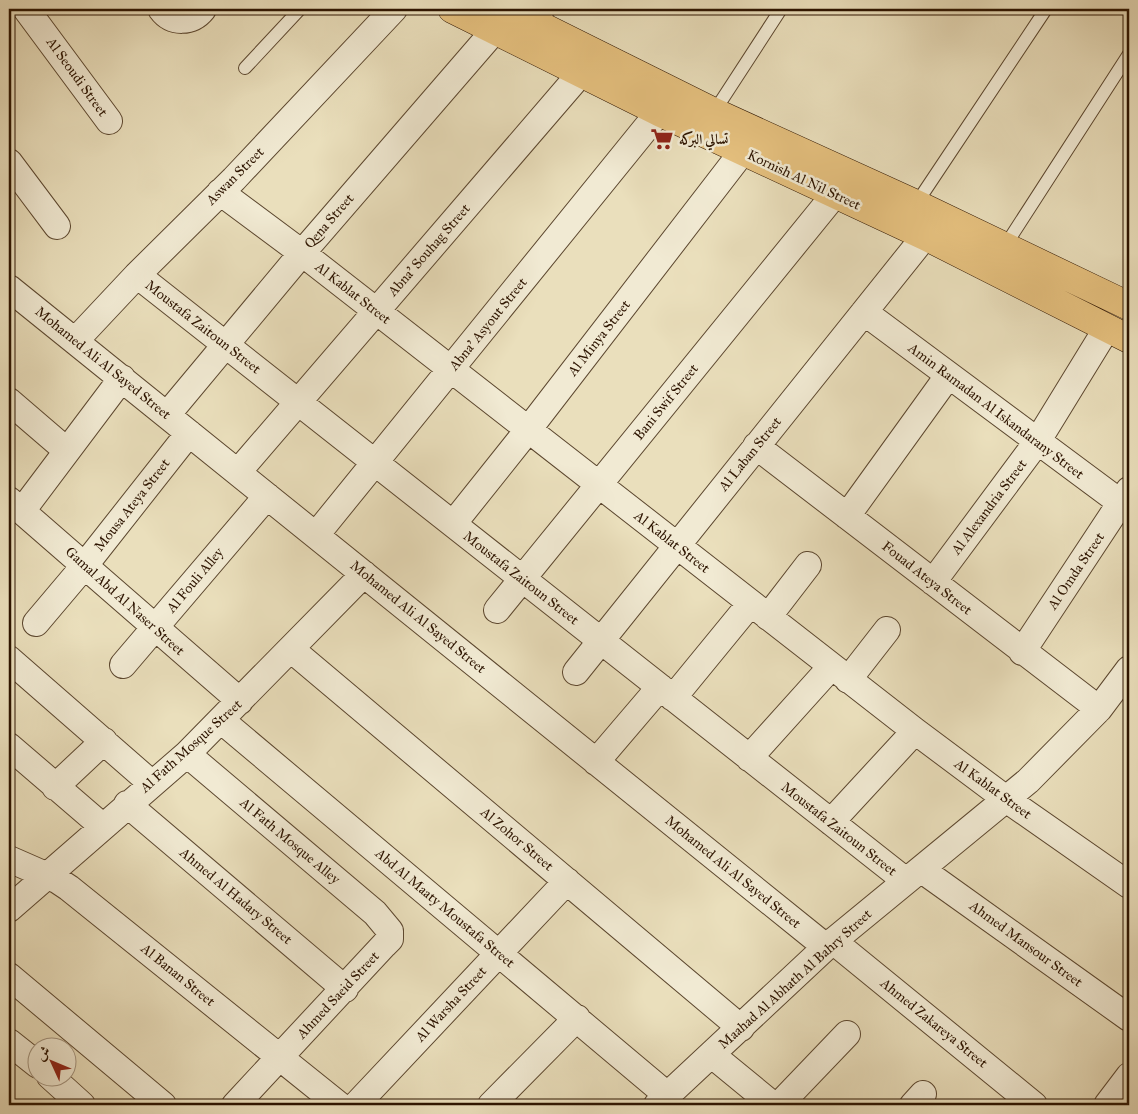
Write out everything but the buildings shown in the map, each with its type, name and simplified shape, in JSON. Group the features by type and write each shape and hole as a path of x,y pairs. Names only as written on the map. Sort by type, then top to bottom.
{"main road":[{"name":"Kornish Al Nil Street","path":"452,9 501,20 544,17 714,112 916,204 1129,306"},
{"name":"Kornish Al Nil Street","path":"501,20 580,73 659,112 925,236 1118,333"},
{"path":"955,252 968,229"}],"street":[{"name":"Al Seoudi Street","path":"26,9 109,121"},
{"path":"161,9 171,17 187,20 197,16 203,9"},
{"name":"Aswan Street","path":"75,341 136,275 220,192 394,9"},
{"name":"Qena Street","path":"167,415 302,253 501,20"},
{"name":"Abna' Souhag Street","path":"238,472 580,73"},
{"name":"Abna' Asyout Street","path":"316,535 659,112"},
{"name":"Al Minya Street","path":"453,524 528,430 743,150"},
{"path":"9,162 57,226"},
{"name":"Al Kablat Street","path":"220,192 302,253 914,731 1006,799 1129,885"},
{"name":"Bani Swif Street","path":"497,610 835,194"},
{"name":"Al Laban Street","path":"576,672 925,236"},
{"name":"Moustafa Zaitoun Street","path":"136,275 831,822 914,876"},
{"name":"Mohamed Ali Al Sayed Street","path":"9,288 596,762 830,944"},
{"name":"Amin Ramadan Al Iskandarany Street","path":"864,312 1037,442 1127,501"},
{"name":"Al Alexandria Street","path":"933,582 1118,333"},
{"path":"847,516 948,376"},
{"path":"13,504 66,450 122,378"},
{"path":"9,400 66,450"},
{"name":"Mousa Ateya Street","path":"36,623 86,565 189,432"},
{"name":"Fouad Ateya Street","path":"756,446 1022,652 1099,709"},
{"name":"Al Fouli Alley","path":"123,665 267,496"},
{"name":"Al Omda Street","path":"1022,652 1127,501"},
{"name":"Gamal Abd Al Naser Street","path":"13,504 86,565 154,628 240,701"},
{"path":"596,762 666,692 808,565"},
{"name":"Al Fath Mosque Street","path":"9,909 151,783 187,754 222,721 364,574"},
{"path":"749,758 887,630"},
{"name":"Al Zohor Street","path":"292,650 741,1028"},
{"path":"9,659 151,783"},
{"name":"Maahad Al Abhath Al Bahry Street","path":"662,1100 830,944 1028,781 1099,709 1129,669"},
{"name":"Abd Al Maaty Moustafa Street","path":"222,721 577,1018 662,1100"},
{"path":"831,822 914,731"},
{"path":"55,787 104,741"},
{"path":"9,746 102,826"},
{"name":"Al Fath Mosque Alley","path":"187,754 376,913 390,930"},
{"name":"Ahmed Al Hadary Street","path":"127,804 345,988"},
{"name":"Al Banan Street","path":"9,859 48,875 69,888 339,1105"},
{"name":"Ahmed Mansour Street","path":"914,876 1129,1018"},
{"name":"Al Warsha Street","path":"356,1105 567,881"},
{"name":"Ahmed Saeid Street","path":"236,1105 390,939 390,930"},
{"name":"Ahmed Zakareya Street","path":"830,944 1034,1105"},
{"path":"9,976 164,1105"},
{"path":"491,1105 577,1018"},
{"path":"779,1105 847,1034"},
{"path":"9,1042 28,1057"},
{"path":"712,1055 773,1105"},
{"path":"1107,1105 1129,1076"},
{"path":"61,1086 82,1105"}],"lane":[{"path":"244,68 300,9"},
{"path":"714,112 781,9"},
{"path":"916,204 1046,9"},
{"path":"1005,246 1129,54"}],"place":[{"name":"تسالي البركه","path":"662,139"}]}
